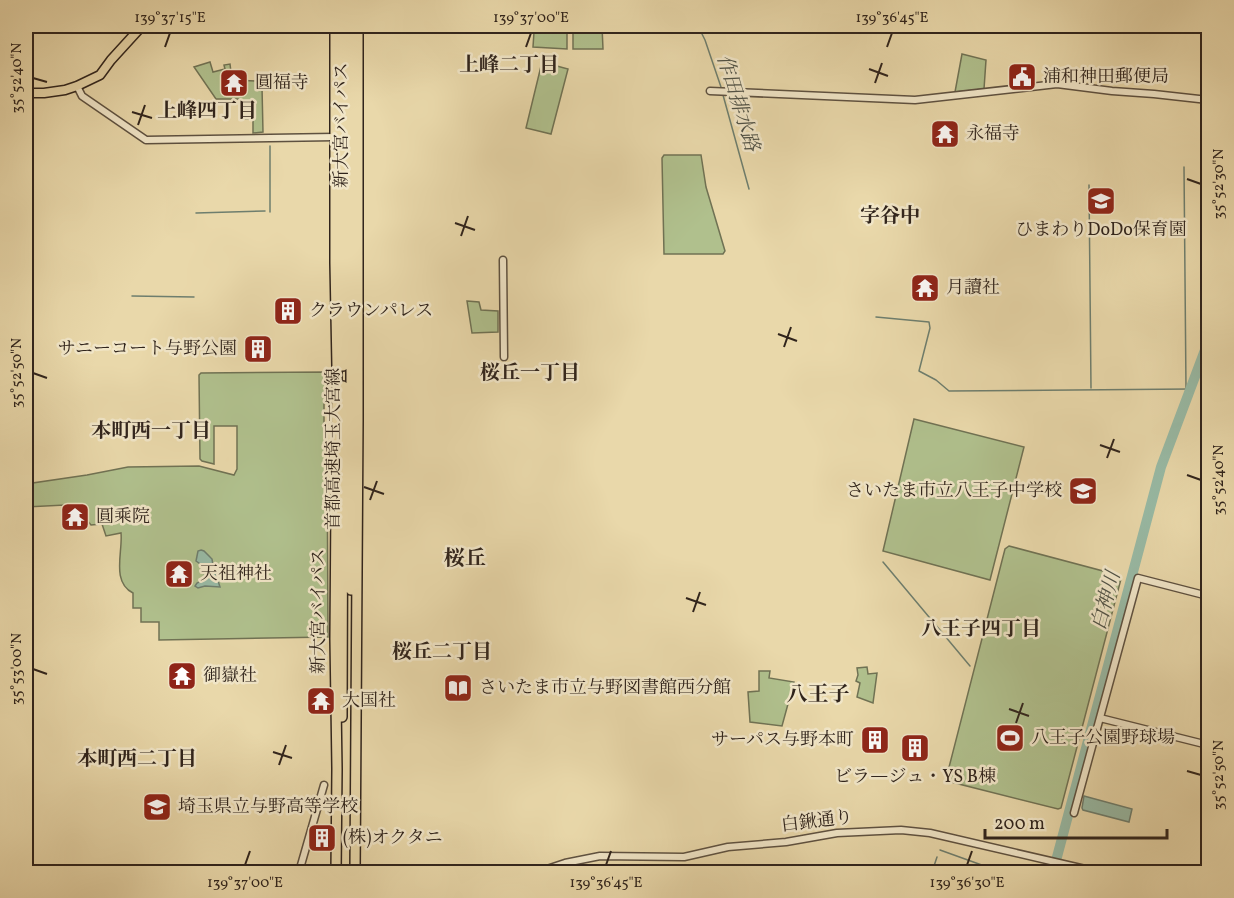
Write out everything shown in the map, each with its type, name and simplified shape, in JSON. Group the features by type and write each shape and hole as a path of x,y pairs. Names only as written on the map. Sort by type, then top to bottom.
{"highway":[{"name":"新大宮バイパス","path":"335,26 336,873"},
{"name":"首都高速埼玉大宮線","path":"342,26 343,873"},
{"name":"首都高速埼玉大宮線","path":"351,26 353,873"},
{"name":"新大宮バイパス","path":"353,873 358,422 358,26"}],"main road":[{"path":"26,93 55,92 85,81 88,76 111,60 142,26"}],"street":[{"path":"710,91 915,100 1057,84 1209,100"},
{"path":"76,86 81,96 146,140 335,137"},
{"path":"503,260 504,357"},
{"path":"1074,813 1138,578 1209,596"},
{"path":"1100,718 1209,746"},
{"path":"299,873 324,785"},
{"name":"白鍬通り","path":"538,873 566,863 600,856 684,857 728,847 786,842 837,833 901,830 930,833 1098,873"}],"shaded area":[{"path":"573,26 602,26 603,49 573,49"},
{"path":"534,32 567,33 567,49 533,47"},
{"path":"962,54 986,60 984,89 955,92"},
{"path":"210,62 213,72 225,69 224,65 230,64 232,80 259,81 259,86 262,87 263,132 253,133 253,119 240,119 240,99 216,99 194,67"},
{"path":"542,62 568,69 551,134 526,128"},
{"path":"664,155 701,155 706,187 725,251 723,254 664,254 662,158"},
{"path":"467,301 479,302 481,310 498,311 498,332 472,333"},
{"path":"327,372 328,397 324,402 324,430 327,432 328,637 159,640 159,622 141,622 141,608 133,608 133,593 122,582 120,574 121,533 106,536 102,524 91,525 87,520 67,522 65,505 26,507 26,484 128,467 199,466 234,475 237,469 237,426 214,426 214,464 200,459 199,375 201,373"},
{"path":"914,419 1024,447 990,580 883,551"},
{"path":"1009,546 1118,575 1121,579 1061,808 1058,809 946,779 1005,549"},
{"path":"201,550 212,559 220,587 198,588 195,586 203,580 205,573 203,566 196,561 198,551"},
{"path":"867,667 868,674 877,673 873,703 857,697 860,683 856,681 857,668"},
{"path":"759,671 770,671 769,678 794,682 782,726 750,722 748,692 759,691"},
{"path":"1084,796 1132,809 1129,822 1083,810"}],"waterway":[{"name":"作田排水路","path":"698,26 722,90"},
{"name":"作田排水路","path":"723,95 749,189"},
{"path":"270,146 270,212"},
{"path":"1184,167 1186,389"},
{"path":"1089,185 1091,388"},
{"path":"196,213 265,211"},
{"path":"132,296 194,297"},
{"path":"876,317 929,322 930,328 919,371 936,380 949,391 1190,389"},
{"name":"白神川","path":"1053,872 1161,467 1208,342"},
{"path":"883,562 970,666"},
{"path":"940,850 990,868"},
{"path":"932,872 937,857"},
{"path":"1059,872 1061,869 1076,872"},
{"path":"998,871 1003,872"}],"place":[{"name":"浦和神田郵便局","path":"1022,77"},
{"name":"圓福寺","path":"234,83"},
{"name":"永福寺","path":"945,134"},
{"name":"ひまわりDoDo保育園","path":"1101,201"},
{"name":"月讀社","path":"925,288"},
{"name":"クラウンパレス","path":"288,311"},
{"name":"サニーコート与野公園","path":"258,349"},
{"name":"さいたま市立八王子中学校","path":"1083,491"},
{"name":"圓乘院","path":"75,517"},
{"name":"天祖神社","path":"179,574"},
{"name":"御嶽社","path":"182,676"},
{"name":"さいたま市立与野図書館西分館","path":"458,688"},
{"name":"大国社","path":"321,701"},
{"name":"八王子公園野球場","path":"1010,738"},
{"name":"サーパス与野本町","path":"875,740"},
{"name":"ビラ―ジュ・YS B棟","path":"915,748"},
{"name":"埼玉県立与野高等学校","path":"157,807"},
{"name":"(株)オクタニ","path":"322,838"}],"district":[{"name":"上峰二丁目","path":"509,66"},
{"name":"上峰四丁目","path":"207,112"},
{"name":"字谷中","path":"890,217"},
{"name":"桜丘一丁目","path":"530,374"},
{"name":"本町西一丁目","path":"151,432"},
{"name":"桜丘","path":"465,559"},
{"name":"八王子四丁目","path":"981,630"},
{"name":"桜丘二丁目","path":"442,653"},
{"name":"八王子","path":"818,695"},
{"name":"本町西二丁目","path":"137,760"}]}
